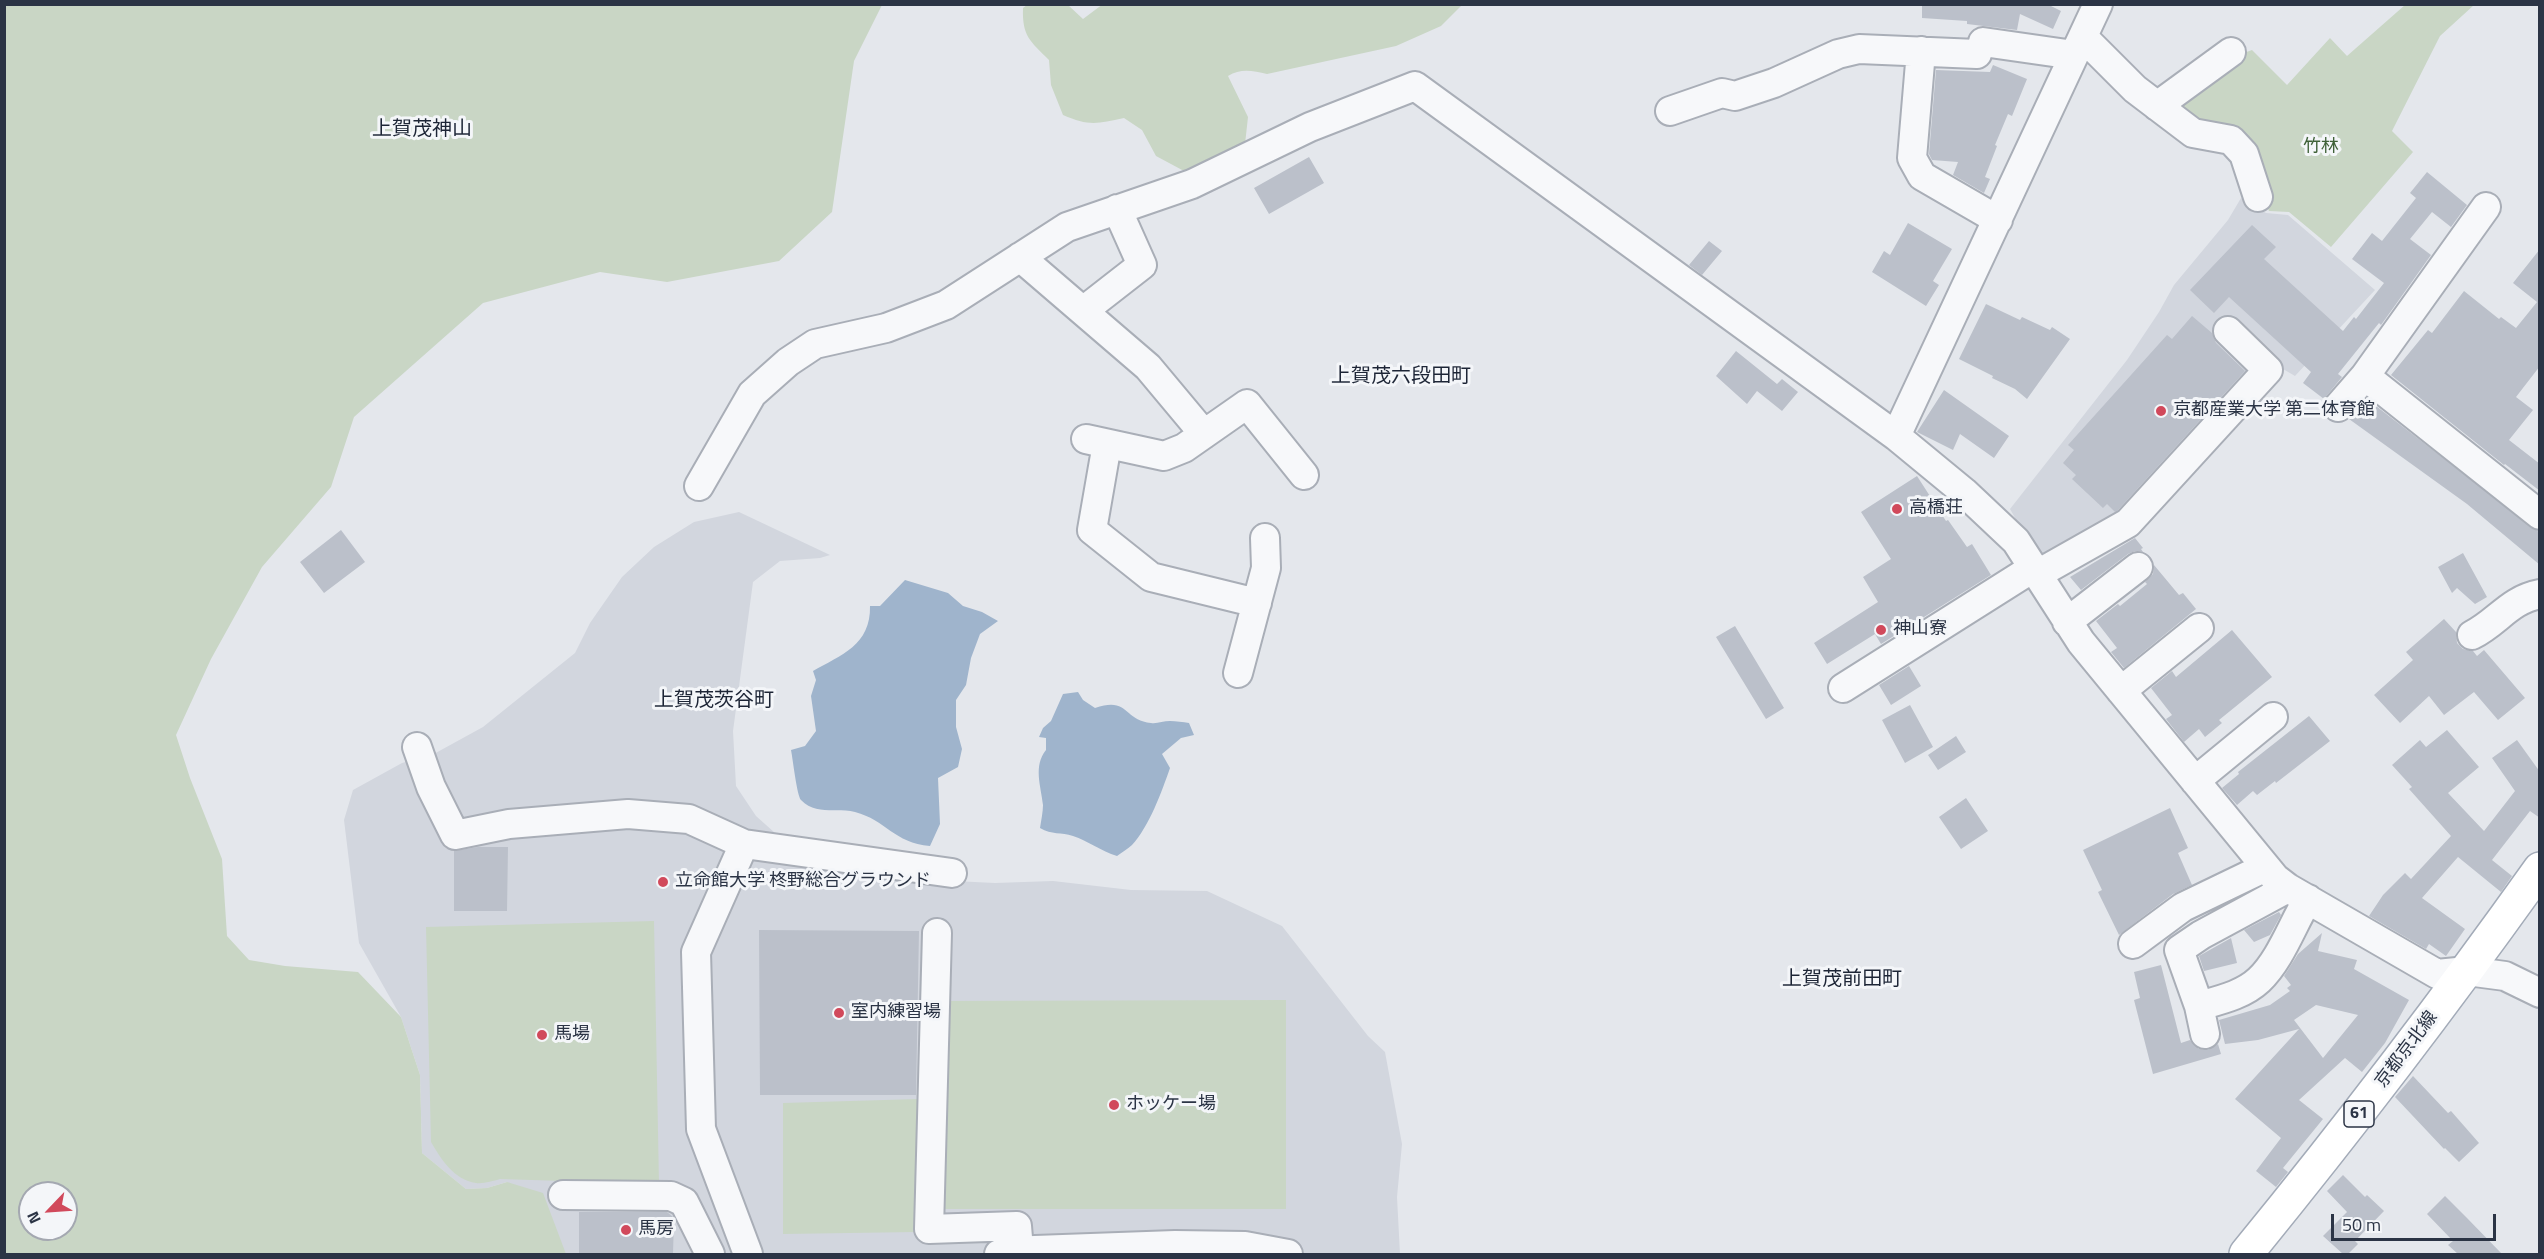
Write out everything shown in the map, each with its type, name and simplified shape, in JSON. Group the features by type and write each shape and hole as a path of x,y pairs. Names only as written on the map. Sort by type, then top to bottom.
{"main road":[{"name":"京都京北線","path":"2246,1254 2342,1137 2467,971 2540,869"}],"street":[{"path":"1896,436 2098,4"},
{"path":"1670,111 1722,93 1735,96 1774,83 1838,54 1859,49 1921,51 2078,46 2193,133 2231,140 2244,154 2258,197"},
{"path":"1921,51 1912,158 1922,176 1998,220"},
{"path":"2157,106 2231,52"},
{"path":"699,486 752,394 788,362 815,344 886,328 946,306 1067,227 1192,184 1310,127 1415,86 1896,436 1964,492 2016,541 2067,622 2121,691 2266,867 2298,894 2437,974 2467,971 2505,976 2540,993"},
{"path":"2338,407 2365,376 2486,207"},
{"path":"1083,311 1142,265 1117,209"},
{"path":"1020,257 1148,367 1204,434"},
{"path":"1843,688 2034,571 2128,523 2268,370 2228,331"},
{"path":"2365,376 2540,515"},
{"path":"1257,603 1151,577 1092,530 1096,441 1164,456 1184,448 1247,404 1304,475"},
{"path":"1238,673 1266,568 1265,538"},
{"path":"2067,622 2138,567"},
{"path":"2472,635 2523,597 2540,594"},
{"path":"2121,691 2199,628"},
{"path":"2195,781 2273,717"},
{"path":"417,747 431,787 455,835 509,824 628,814 689,819 744,844 952,873"},
{"path":"744,844 696,952 701,1129 748,1254"},
{"path":"2133,944 2183,908 2266,867"},
{"path":"2205,1034 2199,1006 2179,950 2201,935 2298,894"},
{"path":"2199,1006 2233,997 2259,980 2279,953 2298,894"},
{"path":"937,933 929,1229 1017,1226 1009,1252 1187,1245 1245,1246 1288,1254"},
{"path":"563,1196 671,1196 684,1202 710,1254"}],"shaded area":[{"path":"2241,198 2266,213 2288,215 2375,290 2295,376 2283,369 2134,525 2048,576 2010,509 2127,360 2174,285 2228,220"},
{"name":"立命館大学 柊野総合グラウンド","path":"739,512 830,555 780,561 753,582 733,731 736,786 756,816 784,841 954,881 995,883 1053,881 1131,890 1207,891 1282,926 1368,1036 1385,1052 1402,1144 1397,1197 1400,1254 566,1254 507,1182 487,1188 466,1189 422,1153 420,1075 401,1017 359,943 344,820 353,790 402,763 432,755 483,727 575,653 590,623 622,577 654,547 694,522"}],"green space":[{"path":"5,4 882,5 854,61 832,212 779,261 667,282 600,272 483,303 354,417 331,487 262,567 211,659 176,735 190,778 222,859 227,936 249,960 285,966 358,972 401,1017 420,1075 422,1153 466,1189 487,1188 507,1182 543,1193 566,1254 5,1254"},
{"path":"1103,4 1462,5 1441,26 1396,46 1267,74 1242,71 1228,76 1248,117 1245,144 1200,173 1184,171 1156,156 1142,130 1124,118 1093,123 1063,115 1051,85 1049,60 1028,37 1024,25 1023,8 1027,5 1068,5 1083,19"},
{"name":"竹林","path":"2405,5 2474,5 2440,36 2392,131 2413,152 2331,247 2289,212 2269,211 2252,168 2163,107 2233,57 2252,50 2287,85 2330,38 2347,56"},
{"name":"馬場","path":"654,921 659,1184 500,1179 479,1183 461,1178 444,1162 431,1142 426,927"},
{"name":"ホッケー場","path":"1286,1000 1286,1209 942,1209 942,1001"},
{"path":"918,1099 916,1232 783,1234 783,1103"}],"water":[{"path":"905,580 948,593 963,606 982,612 998,621 980,634 971,658 966,685 956,700 956,727 962,749 958,767 938,778 940,824 930,846 907,841 875,820 855,812 820,810 807,805 800,797 791,750 805,746 816,731 811,696 816,680 813,671 852,647 865,630 870,606 880,606"},
{"path":"1078,692 1083,700 1095,708 1114,705 1142,721 1189,723 1194,735 1181,738 1162,754 1170,768 1154,808 1138,837 1117,856 1073,836 1040,828 1043,805 1039,769 1046,750 1046,738 1039,737 1043,728 1051,721 1063,694"}],"building":[{"path":"1922,4 2047,4 2061,11 2053,29 2020,14 2017,30 1967,24 1967,21 1922,18"},
{"path":"1993,65 2027,79 2012,116 2008,114 1995,145 1997,146 1985,177 1990,179 1984,193 1953,175 1958,162 1932,160 1929,154 1936,70 1990,72"},
{"path":"1309,157 1324,183 1269,214 1254,188"},
{"path":"2427,172 2467,205 2451,227 2432,212 2410,239 2431,255 2381,325 2379,323 2338,374 2342,377 2324,399 2303,383 2311,372 2229,297 2214,313 2190,290 2252,225 2276,247 2264,259 2343,331 2354,317 2356,319 2384,283 2352,259 2372,233 2382,241 2416,198 2410,193"},
{"path":"1908,223 1952,249 1933,281 1939,285 1926,306 1872,272 1884,251 1890,255"},
{"path":"1709,241 1722,251 1702,275 1689,265"},
{"path":"2540,249 2540,366 2516,397 2533,410 2509,440 2540,464 2540,491 2391,375 2428,330 2432,333 2464,291 2499,319 2501,317 2516,328 2537,302 2513,283"},
{"path":"1986,304 2020,320 2022,317 2050,330 2052,327 2070,339 2027,399 2015,389 1992,378 1993,376 1959,359"},
{"name":"京都産業大学 第二体育館","path":"2192,316 2212,333 2216,343 2245,371 2118,510 2115,512 2107,504 2103,508 2072,479 2076,475 2063,463 2074,450 2068,445 2167,335 2172,339"},
{"path":"1736,351 1777,384 1782,379 1798,392 1782,411 1757,391 1747,404 1716,376"},
{"path":"1944,390 2009,436 1994,458 1960,434 1953,450 1917,432"},
{"path":"2367,399 2540,533 2540,565 2467,504 2349,419"},
{"name":"神山寮","path":"1917,476 1946,521 1948,520 1967,547 1972,544 1991,575 1881,644 1875,634 1827,664 1814,643 1878,602 1863,577 1891,559 1861,512"},
{"path":"341,530 365,562 324,593 300,562"},
{"path":"2135,538 2143,548 2141,549 2143,552 2135,551 2128,554 2081,590 2070,577"},
{"path":"2463,553 2487,597 2475,604 2457,588 2452,593 2438,567"},
{"path":"2154,565 2179,595 2183,593 2196,609 2124,668 2111,652 2117,648 2096,621 2118,604 2120,606 2147,584 2145,582 2153,574"},
{"path":"2444,619 2456,632 2457,643 2463,649 2473,651 2477,656 2484,650 2525,698 2498,720 2474,692 2444,715 2429,696 2400,723 2374,695 2413,660 2406,652"},
{"path":"1735,626 1784,708 1766,719 1716,637"},
{"path":"2232,630 2272,677 2219,720 2222,723 2205,737 2199,729 2184,742 2166,719 2172,715 2151,688 2172,671 2176,677"},
{"path":"1909,666 1921,686 1891,705 1879,685"},
{"path":"1910,705 1933,747 1905,763 1882,720"},
{"path":"2309,716 2330,741 2276,783 2275,781 2257,795 2253,791 2237,805 2222,788 2239,774 2238,772"},
{"path":"2447,730 2479,767 2448,793 2484,831 2515,791 2492,758 2517,740 2540,772 2540,818 2530,811 2492,860 2512,876 2501,892 2458,857 2422,898 2465,929 2446,956 2429,944 2426,949 2369,916 2383,895 2405,873 2411,879 2451,836 2409,789 2412,787 2392,765 2420,740 2426,747"},
{"path":"1956,736 1966,752 1938,770 1928,755"},
{"path":"1966,798 1988,831 1961,849 1939,817"},
{"path":"2170,808 2188,848 2178,853 2192,885 2173,894 2119,935 2098,892 2102,890 2083,850"},
{"path":"478,847 508,847 507,911 454,911 454,851"},
{"path":"2279,912 2281,915 2270,935 2254,942 2244,930"},
{"name":"室内練習場","path":"759,930 919,931 916,1095 760,1095"},
{"path":"2322,933 2318,951 2357,960 2354,969 2409,1000 2385,1043 2362,1072 2345,1058 2299,1100 2323,1119 2283,1168 2288,1172 2276,1187 2256,1171 2281,1138 2235,1099 2299,1029 2258,1040 2225,1044 2219,1020 2270,1005 2290,991 2287,988 2291,985 2284,976 2298,954","holes":["2316,1005 2358,1015 2323,1058 2294,1020"]},
{"path":"2231,938 2237,963 2204,971 2199,956"},
{"path":"2161,965 2181,1043 2190,1040 2199,1049 2208,1050 2218,1044 2221,1054 2153,1074 2134,1000 2140,998 2134,972"},
{"path":"2413,1076 2448,1113 2451,1111 2479,1143 2459,1162 2395,1097"},
{"path":"2343,1175 2365,1197 2367,1195 2384,1211 2355,1241 2358,1244 2348,1254 2343,1254 2323,1236 2347,1212 2327,1191"},
{"path":"2445,1196 2502,1254 2458,1254 2448,1245 2453,1241 2427,1214"},
{"name":"馬房","path":"579,1212 667,1212 674,1218 673,1254 579,1254"}],"place":[{"name":"京都産業大学 第二体育館","path":"2161,411"},
{"name":"高橋荘","path":"1897,509"},
{"name":"神山寮","path":"1881,630"},
{"name":"立命館大学 柊野総合グラウンド","path":"663,882"},
{"name":"室内練習場","path":"839,1013"},
{"name":"馬場","path":"542,1035"},
{"name":"ホッケー場","path":"1114,1105"},
{"name":"馬房","path":"626,1230"}],"district":[{"name":"上賀茂神山","path":"422,130"},
{"name":"上賀茂六段田町","path":"1401,377"},
{"name":"上賀茂茨谷町","path":"714,701"},
{"name":"上賀茂前田町","path":"1842,980"}]}
